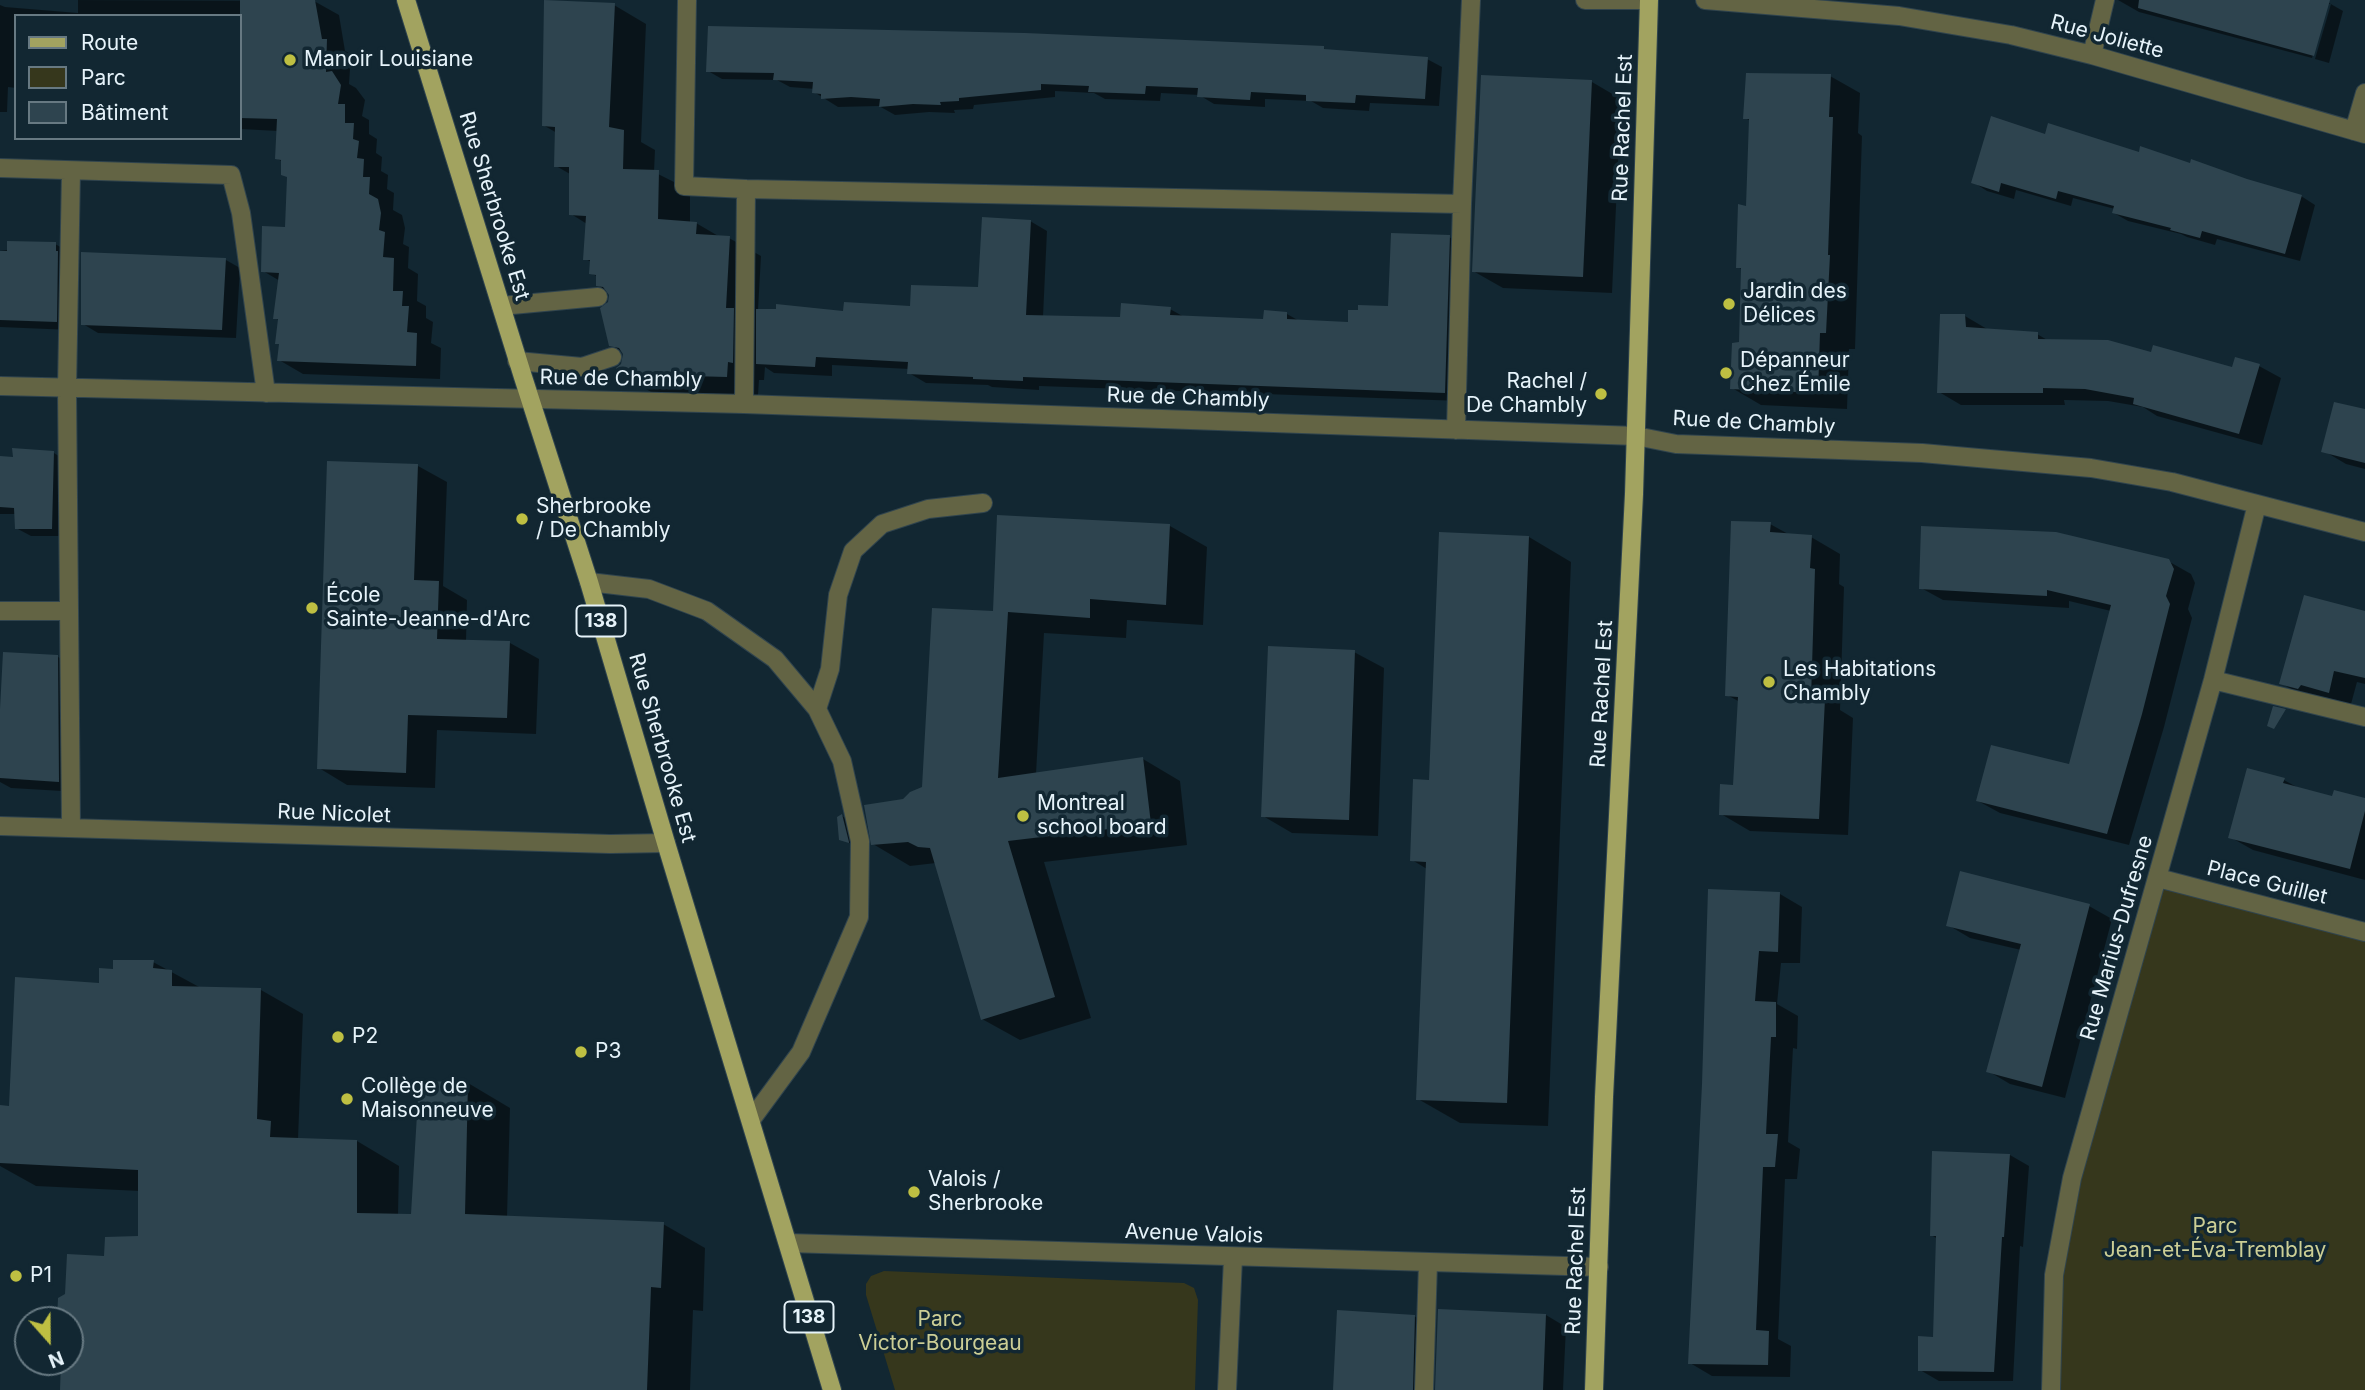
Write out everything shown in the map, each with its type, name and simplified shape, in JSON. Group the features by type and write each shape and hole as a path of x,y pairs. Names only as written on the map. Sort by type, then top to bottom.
{"main road":[{"name":"Rue Sherbrooke Est","path":"406,0 517,361 589,582 832,1390"},
{"name":"Rue Rachel Est","path":"1594,1390 1605,1083 1636,436 1648,0"}],"street":[{"path":"687,0 684,186 746,190 1462,204"},
{"path":"1456,430 1471,0"},
{"path":"1585,0 1648,0"},
{"name":"Rue Joliette","path":"1705,0 1828,5 1987,30 2092,55 2360,132"},
{"path":"2092,55 2105,0"},
{"path":"2360,132 2365,93"},
{"path":"0,169 232,175 241,213 266,393"},
{"path":"71,171 67,389 71,828"},
{"path":"744,404 746,190"},
{"path":"500,306 598,297"},
{"path":"517,361 582,367 612,357"},
{"name":"Rue de Chambly","path":"0,386 744,404 1636,436 1676,444 1922,453 2091,468 2172,482 2365,532"},
{"path":"817,709 830,668 838,595 853,551 882,524 928,509 983,503"},
{"name":"Rue Marius-Dufresne","path":"2051,1390 2054,1275 2073,1178 2213,680 2258,504"},
{"path":"589,582 649,589 707,611 775,659 817,709 842,761 860,841 859,917 801,1052 751,1120"},
{"path":"0,611 69,611"},
{"path":"2213,680 2365,717"},
{"name":"Rue Nicolet","path":"0,826 666,844"},
{"name":"Place Guillet","path":"2158,878 2365,932"},
{"name":"Avenue Valois","path":"788,1243 1599,1268"},
{"path":"1227,1390 1233,1258"},
{"path":"1424,1390 1428,1263"}],"green space":[{"name":"Parc Jean-et-Éva-Tremblay","path":"2158,878 2365,932 2365,1390 2051,1390 2054,1275"},
{"name":"Parc Victor-Bourgeau","path":"884,1271 1184,1283 1194,1288 1198,1300 1195,1390 895,1390 866,1295 866,1284 871,1276"}],"building":[{"path":"240,0 315,0 322,39 327,39 326,72 332,71 341,85 338,104 345,104 345,123 354,123 353,139 359,141 357,158 364,159 363,177 370,177 369,194 378,199 381,213 379,230 385,232 383,257 394,258 393,291 403,291 402,306 409,306 407,332 417,333 416,366 277,361 279,344 275,344 278,319 273,319 279,273 261,272 262,226 285,227 287,177 281,175 281,160 275,159 277,119 242,118"},
{"path":"544,0 615,3 609,127 624,130 623,169 659,170 658,219 697,222 696,234 730,236 726,308 734,308 733,363 728,362 727,377 618,374 616,368 621,364 623,354 619,348 609,346 600,308 608,302 609,295 603,287 596,286 596,275 589,274 590,260 583,260 586,216 569,215 569,167 554,167 555,127 542,126"},
{"path":"2139,0 2330,0 2314,56 2138,8"},
{"path":"708,26 1025,33 1324,46 1324,49 1428,57 1425,99 1356,95 1355,103 1306,101 1306,95 1251,92 1250,100 1197,97 1198,88 1146,86 1145,94 1088,92 1089,86 1041,84 1041,90 959,98 959,101 940,102 941,105 879,107 880,99 821,99 821,94 812,93 813,82 773,80 774,73 706,72"},
{"path":"1746,73 1831,74 1829,117 1833,117 1830,255 1826,333 1820,333 1818,393 1730,389 1732,343 1739,342 1741,268 1736,268 1738,204 1746,206 1749,119 1743,119"},
{"path":"1481,75 1592,80 1583,277 1472,272"},
{"path":"1991,116 2045,134 2048,123 2139,152 2140,146 2190,163 2191,159 2302,195 2285,254 2202,231 2200,238 2170,230 2171,228 2112,213 2114,206 2058,191 2056,199 2001,183 1999,192 1971,183"},
{"path":"982,217 1031,220 1026,315 1120,317 1121,303 1171,307 1170,315 1263,319 1264,310 1287,312 1287,319 1348,322 1348,310 1358,310 1358,305 1388,306 1391,233 1450,235 1445,393 1023,377 1023,381 973,379 907,374 908,362 816,357 815,367 756,364 756,309 776,309 776,304 843,311 844,302 910,306 911,285 978,287"},
{"path":"7,241 56,242 57,322 0,320 0,251 7,251"},
{"path":"81,252 226,258 222,330 81,325"},
{"path":"1940,314 1965,314 1966,327 2038,332 2038,339 2108,340 2151,352 2153,345 2232,367 2235,357 2260,364 2239,434 2133,404 2134,398 2085,389 2043,388 2043,393 1937,393"},
{"path":"2334,402 2365,409 2365,463 2321,452"},
{"path":"12,448 54,451 52,529 15,529 14,508 0,507 0,456 13,457"},
{"path":"327,461 418,464 414,580 439,581 437,639 510,641 507,718 408,715 406,773 317,769"},
{"name":"Montreal school board","path":"997,515 1170,524 1166,605 1090,599 1090,618 1008,612 998,778 1143,757 1151,824 1008,841 1055,997 981,1020 930,848 918,847 908,842 871,845 864,805 903,799 910,792 922,787 932,608 993,611"},
{"name":"Les Habitations Chambly","path":"1731,521 1771,522 1770,532 1812,535 1810,568 1815,569 1811,699 1825,699 1819,819 1719,815 1720,784 1733,785 1738,697 1725,696"},
{"path":"1921,526 2056,532 2169,559 2174,569 2166,596 2170,604 2107,834 1976,801 1991,745 2069,764 2111,605 2047,590 2047,596 1919,589"},
{"path":"1439,532 1529,536 1507,1103 1416,1100 1426,862 1410,861 1413,779 1429,780"},
{"path":"2304,595 2365,611 2365,678 2334,671 2329,693 2301,685 2298,689 2279,684"},
{"path":"1268,646 1355,650 1349,820 1261,817"},
{"path":"3,652 58,655 59,782 0,778"},
{"path":"2273,706 2286,709 2274,729 2267,726"},
{"path":"2247,768 2285,778 2283,783 2332,796 2334,790 2365,798 2365,811 2350,869 2228,838"},
{"path":"842,814 849,843 839,840 837,817"},
{"path":"1960,871 2090,904 2042,1087 1986,1072 2021,944 1946,926"},
{"path":"1708,889 1780,892 1778,952 1759,951 1755,1001 1776,1002 1776,1037 1771,1037 1766,1134 1778,1134 1775,1167 1763,1167 1756,1330 1769,1331 1768,1365 1688,1364 1702,1084"},
{"path":"113,960 154,960 153,968 172,970 172,986 261,988 257,1119 271,1121 270,1137 357,1140 357,1213 411,1214 419,1081 468,1082 465,1214 664,1222 661,1288 651,1287 647,1390 60,1390 60,1376 84,1376 84,1306 58,1306 58,1298 65,1294 67,1254 104,1256 105,1237 138,1236 138,1170 0,1163 0,1105 9,1106 15,977 99,983 99,968 113,969"},
{"path":"1932,1151 2010,1154 1994,1372 1918,1371 1918,1336 1933,1337 1936,1236 1930,1236"},
{"path":"1438,1309 1546,1314 1543,1390 1435,1390"},
{"path":"1337,1310 1415,1315 1413,1390 1333,1390"}],"place":[{"name":"Manoir Louisiane","path":"290,60"},
{"name":"Jardin des Délices","path":"1729,304"},
{"name":"Dépanneur Chez Émile","path":"1726,373"},
{"name":"Rachel / De Chambly","path":"1601,394"},
{"name":"Sherbrooke / De Chambly","path":"522,519"},
{"name":"École Sainte-Jeanne-d'Arc","path":"312,608"},
{"name":"Les Habitations Chambly","path":"1769,682"},
{"name":"Montreal school board","path":"1023,816"},
{"name":"P2","path":"338,1037"},
{"name":"P3","path":"581,1052"},
{"name":"Collège de Maisonneuve","path":"347,1099"},
{"name":"Valois / Sherbrooke","path":"914,1192"},
{"name":"P1","path":"16,1276"}]}
